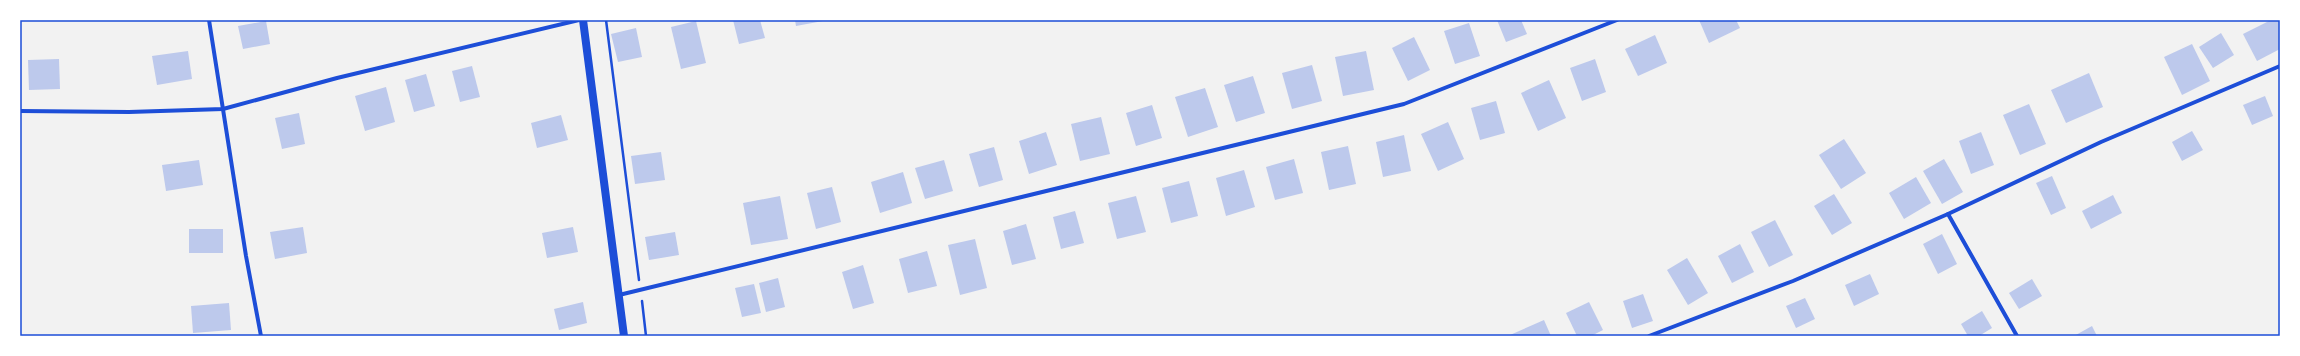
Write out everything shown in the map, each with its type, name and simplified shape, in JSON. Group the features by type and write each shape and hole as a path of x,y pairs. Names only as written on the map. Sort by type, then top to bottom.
{"main road":[{"path":"582,20 624,336"}],"street":[{"path":"209,20 261,336"},
{"path":"20,111 129,112 223,109 337,78 579,20"},
{"path":"619,295 1404,104 1617,20"},
{"path":"1649,336 1793,281 1948,214 2101,142 2280,66"},
{"path":"1948,214 2017,336"}],"path":[{"path":"606,20 646,336"}],"building":[{"path":"733,20 760,20 765,38 739,44"},
{"path":"795,20 822,20 823,21 796,26"},
{"path":"1497,20 1521,20 1527,34 1506,42"},
{"path":"1699,20 1736,20 1740,28 1709,43"},
{"path":"2271,20 2280,20 2280,49 2257,61 2243,34"},
{"path":"266,21 270,44 243,49 238,26"},
{"path":"696,21 706,63 681,69 671,27"},
{"path":"1469,23 1480,56 1455,64 1444,31"},
{"path":"636,28 642,57 618,62 611,34"},
{"path":"2221,33 2234,55 2213,68 2199,47"},
{"path":"1655,35 1667,63 1638,76 1625,49"},
{"path":"1414,37 1430,70 1408,81 1392,48"},
{"path":"2192,44 2210,81 2182,95 2164,57"},
{"path":"188,51 192,79 157,85 152,56"},
{"path":"1366,51 1374,90 1343,96 1335,57"},
{"path":"59,59 60,89 29,90 28,60"},
{"path":"1595,59 1606,92 1582,101 1570,68"},
{"path":"1312,65 1322,101 1292,109 1282,73"},
{"path":"472,66 480,97 460,102 452,71"},
{"path":"2089,73 2103,107 2066,123 2051,90"},
{"path":"426,74 435,106 414,112 405,80"},
{"path":"1253,76 1265,113 1236,122 1224,85"},
{"path":"1549,80 1566,118 1538,131 1521,93"},
{"path":"386,87 395,122 365,131 355,96"},
{"path":"1205,88 1218,127 1188,137 1175,97"},
{"path":"2265,96 2273,116 2252,125 2243,105"},
{"path":"1496,101 1505,133 1480,140 1471,108"},
{"path":"2029,104 2046,144 2020,155 2003,115"},
{"path":"1152,105 1162,138 1136,146 1126,113"},
{"path":"299,113 305,144 282,149 275,118"},
{"path":"561,115 568,140 537,148 531,123"},
{"path":"1101,117 1110,154 1080,161 1071,124"},
{"path":"1448,122 1464,159 1438,171 1421,134"},
{"path":"2192,131 2203,150 2182,161 2172,142"},
{"path":"1046,132 1057,165 1029,174 1019,141"},
{"path":"1981,132 1994,165 1971,174 1959,141"},
{"path":"1404,135 1411,171 1383,177 1376,142"},
{"path":"1844,139 1866,173 1841,189 1819,155"},
{"path":"1348,146 1356,184 1329,190 1321,152"},
{"path":"994,147 1003,180 979,187 969,154"},
{"path":"661,152 665,180 635,184 631,156"},
{"path":"1294,159 1303,193 1275,200 1266,167"},
{"path":"1944,159 1963,192 1942,204 1923,171"},
{"path":"199,160 203,185 166,191 162,165"},
{"path":"944,160 953,191 925,199 915,168"},
{"path":"1244,170 1255,207 1226,216 1216,178"},
{"path":"903,172 912,203 880,213 871,182"},
{"path":"2052,176 2066,208 2051,215 2036,183"},
{"path":"1916,177 1931,203 1904,219 1889,193"},
{"path":"1189,181 1198,216 1171,223 1162,188"},
{"path":"832,187 841,222 816,229 807,193"},
{"path":"1834,194 1852,223 1832,235 1814,206"},
{"path":"2113,195 2122,213 2091,229 2082,211"},
{"path":"780,196 788,239 751,245 743,203"},
{"path":"1136,196 1146,232 1117,239 1108,203"},
{"path":"1075,211 1084,243 1061,249 1053,217"},
{"path":"1775,220 1793,255 1769,267 1751,232"},
{"path":"1026,224 1036,259 1012,265 1003,231"},
{"path":"303,227 307,253 275,259 270,232"},
{"path":"573,227 578,252 547,258 542,233"},
{"path":"189,229 223,229 223,253 189,253"},
{"path":"675,232 679,255 649,260 645,237"},
{"path":"1942,234 1957,264 1938,274 1923,244"},
{"path":"975,239 987,288 960,295 948,245"},
{"path":"1740,244 1754,272 1732,283 1718,256"},
{"path":"927,251 937,286 908,293 899,259"},
{"path":"1687,258 1708,293 1688,305 1667,270"},
{"path":"863,265 874,303 853,309 842,272"},
{"path":"1870,274 1879,294 1854,306 1845,285"},
{"path":"778,278 785,307 766,312 759,283"},
{"path":"2032,279 2042,296 2019,309 2009,293"},
{"path":"754,284 761,313 742,317 735,288"},
{"path":"1643,294 1653,321 1632,328 1623,301"},
{"path":"1805,298 1815,319 1796,328 1786,306"},
{"path":"583,302 587,323 559,330 554,309"},
{"path":"1589,302 1603,330 1591,336 1577,336 1566,313"},
{"path":"229,303 231,330 193,333 191,306"},
{"path":"1982,311 1992,328 1979,336 1968,336 1961,324"},
{"path":"1544,320 1551,336 1510,336 1510,335"},
{"path":"2092,326 2097,336 2074,336"}]}
